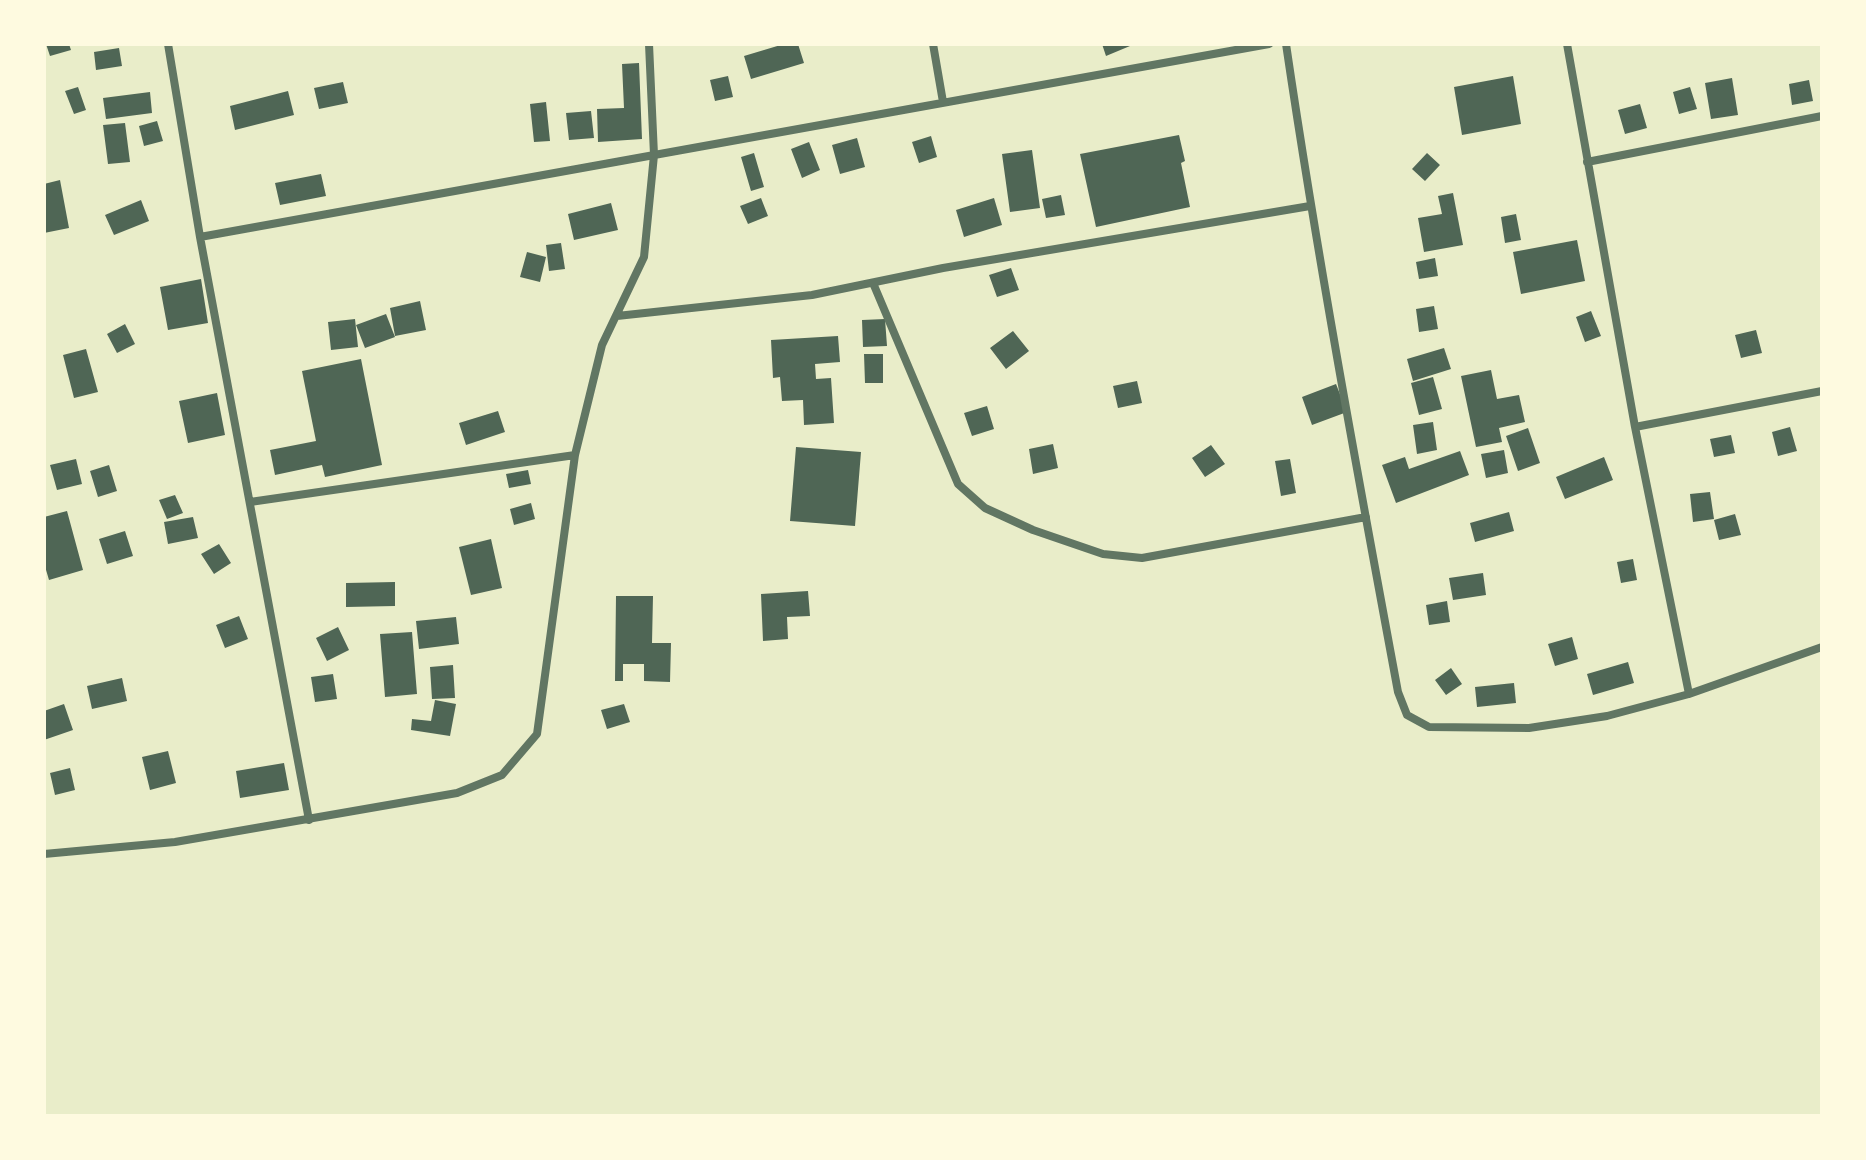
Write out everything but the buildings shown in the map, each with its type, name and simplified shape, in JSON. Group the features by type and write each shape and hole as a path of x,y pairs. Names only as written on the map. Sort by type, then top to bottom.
{"street":[{"path":"168,44 200,237 309,820"},
{"path":"44,854 175,842 457,793 502,775 537,734 575,455 602,345 644,257 654,155 649,44"},
{"path":"933,44 943,102"},
{"path":"200,237 1269,44"},
{"path":"1286,44 1310,206 1366,517 1398,692 1407,715 1429,727 1529,728 1607,716 1689,694 1822,647"},
{"path":"1567,44 1635,427 1689,694"},
{"path":"1587,162 1822,116"},
{"path":"617,316 812,295 943,268 1310,206"},
{"path":"873,283 958,484 985,508 1033,530 1103,554 1142,558 1366,517"},
{"path":"1635,427 1822,391"},
{"path":"250,502 575,455"}]}
